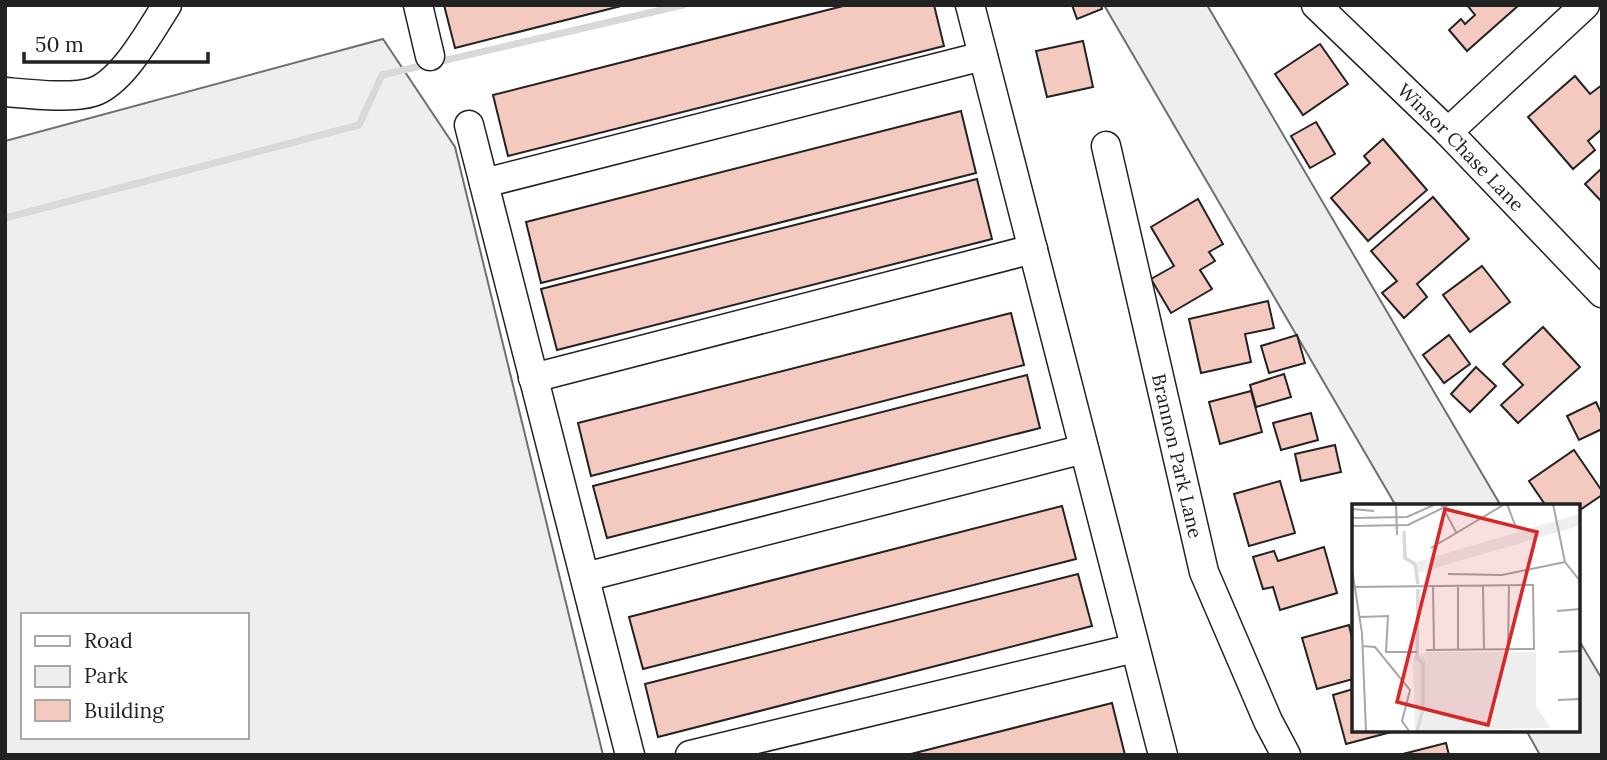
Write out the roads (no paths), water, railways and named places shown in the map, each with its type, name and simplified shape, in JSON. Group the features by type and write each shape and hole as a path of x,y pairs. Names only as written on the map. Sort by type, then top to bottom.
{"street":[{"path":"5,92 94,92 118,76 167,5"},
{"path":"418,5 430,56"},
{"path":"970,5 1163,755"},
{"name":"Winsor Chase Lane","path":"1316,5 1448,132 1602,293"},
{"path":"1448,132 1585,5"},
{"path":"484,183 983,56"},
{"path":"469,125 630,755"},
{"name":"Brannon Park Lane","path":"1106,146 1204,572 1268,721 1286,755"},
{"path":"533,378 1033,249"},
{"path":"585,577 1084,449"},
{"path":"690,755 1135,648"}],"waterway":[{"path":"5,218 359,125 382,75 683,5"}]}
